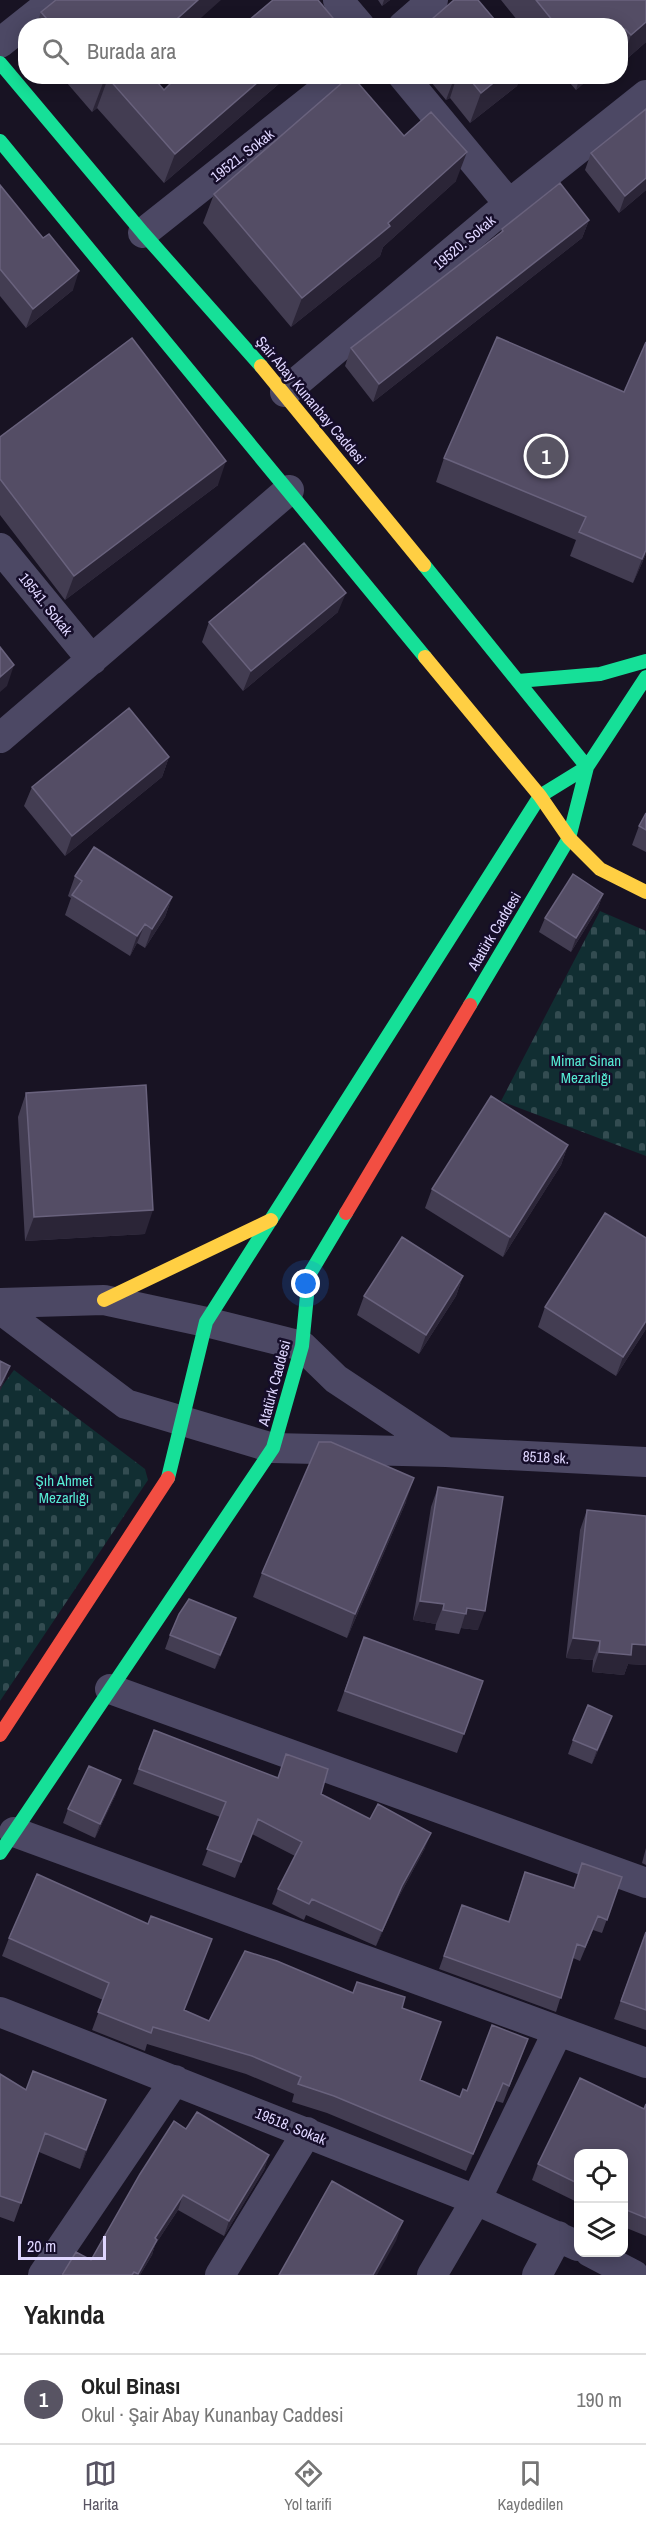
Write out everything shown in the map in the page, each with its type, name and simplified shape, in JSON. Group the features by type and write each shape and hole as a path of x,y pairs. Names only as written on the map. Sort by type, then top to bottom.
{"street":[{"path":"31,18 54,0"},
{"path":"338,0 353,18"},
{"path":"412,18 433,0"},
{"path":"0,43 18,29"},
{"name":"Şair Abay Kunanbay Caddesi","path":"0,63 143,233 285,392 587,767"},
{"name":"19521. Sokak","path":"143,233 331,84"},
{"path":"410,84 509,204"},
{"name":"19520. Sokak","path":"285,392 509,204 646,94"},
{"path":"0,141 540,796 569,838 600,869 646,892"},
{"path":"0,738 289,490"},
{"name":"19541. Sokak","path":"0,548 92,660"},
{"path":"518,681 600,674 646,661"},
{"name":"Atatürk Caddesi","path":"0,1735 169,1476 206,1322 540,796 587,767 640,696"},
{"name":"Atatürk Caddesi","path":"7,1843 273,1448 302,1346 309,1275 569,838 587,767"},
{"path":"104,1300 271,1220"},
{"path":"0,1303 104,1300 302,1346 336,1379 446,1452"},
{"name":"8518 sk.","path":"0,1309 126,1404 273,1448 446,1452 646,1462"},
{"path":"110,1689 646,1883"},
{"path":"7,1843 646,2063"},
{"name":"19518. Sokak","path":"0,2012 476,2200 568,2241"},
{"path":"432,2275 476,2200 558,2031"},
{"path":"44,2275 175,2080"},
{"path":"220,2275 307,2132"},
{"path":"537,2275 568,2241"},
{"path":"598,2257 634,2275"}],"green space":[{"name":"Mimar Sinan Mezarlığı","path":"600,911 646,931 646,1156 501,1101"},
{"name":"Şıh Ahmet Mezarlığı","path":"14,1370 145,1469 148,1480 0,1701 0,1389"}],"building":[{"path":"56,0 198,0 178,18 46,18 41,12"},
{"path":"273,0 318,0 333,18 252,18"},
{"path":"454,0 478,0 493,18 433,18"},
{"path":"536,0 646,0 646,22 631,35 628,32 628,18 551,18"},
{"path":"113,84 159,84 164,90 170,84 256,84 175,154"},
{"path":"341,84 359,84 404,136 431,112 467,152 388,223 390,226 302,298 214,194"},
{"path":"474,84 492,84 481,93"},
{"path":"646,109 646,178 625,196 591,153"},
{"path":"560,183 589,220 379,384 351,348 503,231 502,229"},
{"path":"0,185 43,238 49,234 79,271 33,309 0,269"},
{"path":"497,337 624,392 646,342 646,550 642,559 579,532 586,517 444,458"},
{"path":"132,338 226,461 74,576 0,479 0,437"},
{"path":"304,543 346,593 251,671 209,622"},
{"path":"0,647 14,665 0,677"},
{"path":"129,708 169,757 72,836 32,787"},
{"path":"646,813 646,830 639,826"},
{"path":"94,847 172,897 152,929 145,924 137,936 72,895 82,881 75,876"},
{"path":"573,874 603,894 576,938 545,918"},
{"path":"146,1085 153,1210 34,1217 26,1093"},
{"path":"491,1096 568,1145 510,1237 432,1189"},
{"path":"605,1213 646,1238 646,1321 623,1357 545,1307"},
{"path":"402,1237 463,1276 426,1335 364,1296"},
{"path":"0,1361 10,1366 0,1386"},
{"path":"319,1442 331,1442 414,1478 355,1614 262,1573"},
{"path":"438,1487 503,1497 485,1611 467,1608 466,1614 443,1610 444,1604 420,1601"},
{"path":"587,1510 646,1516 646,1645 632,1644 631,1655 599,1652 600,1641 573,1638"},
{"path":"189,1599 236,1618 220,1655 170,1635 179,1614"},
{"path":"364,1637 483,1681 464,1734 345,1691"},
{"path":"588,1705 612,1716 597,1750 573,1740"},
{"path":"154,1730 278,1778 286,1754 328,1769 321,1794 370,1819 378,1804 431,1833 402,1886 382,1931 312,1899 309,1904 278,1889 302,1842 258,1819 241,1862 207,1849 226,1802 139,1769"},
{"path":"89,1766 121,1780 100,1824 68,1809"},
{"path":"582,1863 622,1877 607,1920 598,1916 585,1947 577,1944 561,1998 444,1956 462,1905 509,1922 525,1872 574,1888"},
{"path":"37,1874 148,1924 151,1916 212,1939 184,2010 209,2021 245,1951 277,1961 353,1993 357,1982 405,1997 402,2008 441,2022 420,2080 460,2097 463,2089 467,2091 492,2025 528,2039 509,2086 503,2083 473,2154 334,2096 298,2084 301,2077 252,2056 153,2027 151,2033 98,2012 109,1983 9,1938"},
{"path":"646,1932 646,2010 621,2001"},
{"path":"33,2071 106,2100 86,2150 45,2133 21,2203 0,2196 0,2074 26,2090"},
{"path":"580,2078 644,2109 646,2104 646,2218 628,2211 628,2149 574,2149 574,2182 538,2164"},
{"path":"197,2112 269,2155 229,2221 183,2195 155,2238 157,2240 138,2274 134,2272 132,2275 62,2275 76,2252 91,2260 140,2174 174,2121 186,2129"},
{"path":"332,2181 403,2221 373,2275 279,2275"}],"traffic: fast":[{"path":"0,63 143,233 261,366"},
{"path":"0,141 425,657"},
{"path":"424,565 587,767"},
{"path":"518,681 600,674 646,661"},
{"path":"470,1005 569,838 587,767 646,677"},
{"path":"168,1478 206,1322 540,796 587,767"},
{"path":"0,1853 273,1448 302,1346 309,1275 346,1213"}],"traffic: slow":[{"path":"261,366 424,565"},
{"path":"425,657 540,796 569,838 600,869 646,892"},
{"path":"104,1300 271,1220"}],"traffic: jam":[{"path":"346,1213 470,1005"},
{"path":"0,1735 168,1478"}],"place":[{"name":"Okul Binası","path":"546,456"}]}
